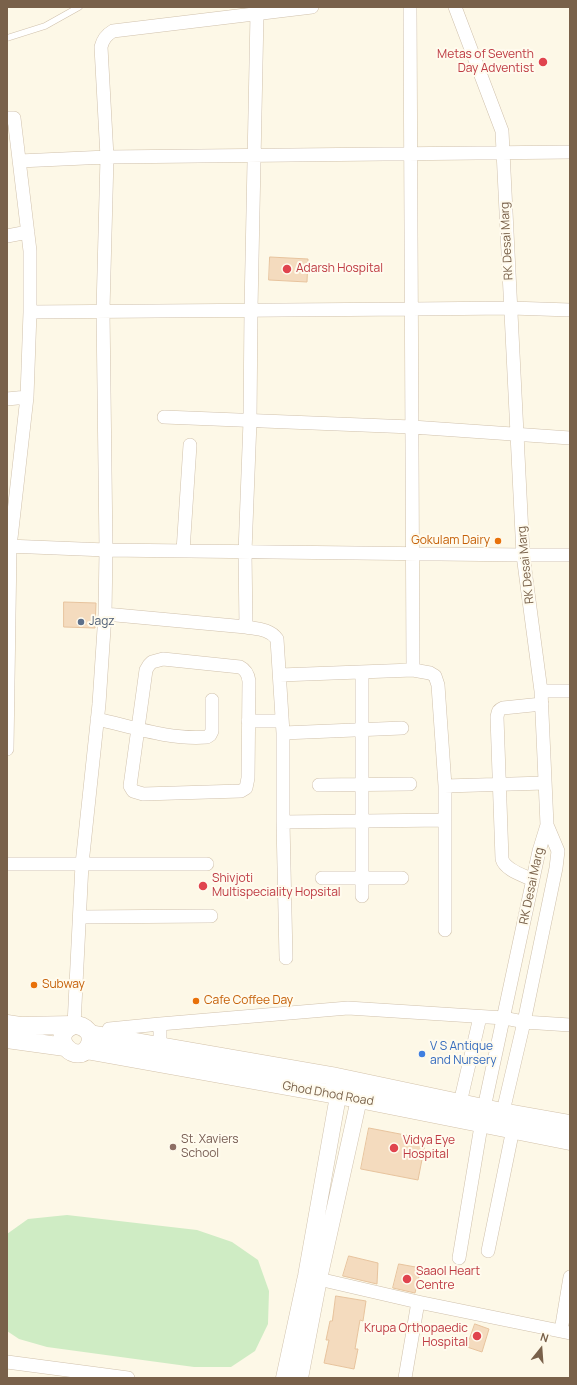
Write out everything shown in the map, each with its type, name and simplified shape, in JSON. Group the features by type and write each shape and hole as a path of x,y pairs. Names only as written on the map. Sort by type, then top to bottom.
{"main road":[{"path":"7,1024 20,1026 74,1025"},
{"path":"65,1047 63,1043 64,1034 74,1025"},
{"name":"Ghod Dhod Road","path":"74,1025 84,1027 94,1040 338,1096 361,1091 483,1115"},
{"name":"Ghod Dhod Road","path":"7,1039 65,1047 75,1053 79,1053 94,1040"},
{"path":"94,1040 160,1046 342,1078 361,1091 460,1103 483,1115 505,1123 570,1141"},
{"path":"505,1123 570,1124"}],"street":[{"path":"74,1025 82,864 97,719 105,614 106,550 104,310 107,157 101,46 102,40 113,31 232,14 257,14 312,7"},
{"path":"410,7 414,670"},
{"name":"RK Desai Marg","path":"455,7 502,131 523,555 542,698 547,825 539,851 483,1115 459,1258"},
{"path":"246,627 245,552 250,422 257,14"},
{"path":"7,118 14,118 30,251 30,312 27,397 8,546 7,749"},
{"path":"19,161 107,157 570,152"},
{"path":"7,236 28,232"},
{"path":"30,312 104,310 511,308 570,310"},
{"path":"7,399 27,397"},
{"path":"164,417 250,422 412,427 570,438"},
{"path":"183,551 190,445"},
{"path":"8,546 106,550 245,552 523,555 570,554"},
{"path":"105,614 246,627 268,631 274,634 277,639 283,727 283,822 286,958"},
{"path":"163,659 240,667 248,675 249,681 248,778 246,788 241,791 143,794 133,791 130,786 130,778 139,728 146,670 152,662 163,659"},
{"path":"280,675 414,670 430,673 436,676 438,685 445,786 445,930"},
{"path":"362,672 362,896"},
{"path":"533,880 507,866 503,862 499,784 498,712 503,708 570,691"},
{"path":"97,719 172,736 207,737 212,731 212,700"},
{"path":"248,721 283,727 362,730 402,728"},
{"path":"445,786 545,783"},
{"path":"319,785 410,784"},
{"path":"283,822 445,820"},
{"path":"547,825 564,850"},
{"path":"539,851 564,850"},
{"path":"488,1251 505,1123 524,1022 556,868 564,850"},
{"path":"7,864 207,864"},
{"path":"322,878 402,878"},
{"path":"80,916 210,916"},
{"path":"94,1040 109,1029 348,1008 504,1018 524,1022 570,1025"},
{"path":"460,1103 480,1017"},
{"path":"160,1024 160,1046"},
{"path":"300,1378 312,1278 338,1096 335,1093 334,1087 336,1082 342,1078"},
{"path":"284,1378 361,1091"},
{"path":"312,1278 418,1302 565,1332 570,1277"},
{"path":"404,1378 418,1302"},
{"path":"7,1362 128,1378"}],"lane":[{"path":"7,38 45,26 79,7"}],"green space":[{"path":"67,1215 197,1230 232,1242 258,1260 269,1291 268,1324 255,1351 231,1367 194,1367 47,1347 19,1339 7,1331 7,1234 28,1219"}],"building":[{"path":"270,257 308,259 307,282 269,280"},
{"path":"64,602 96,603 95,628 64,627"},
{"path":"369,1128 426,1139 418,1180 361,1169"},
{"path":"349,1256 378,1263 377,1284 343,1276"},
{"path":"399,1264 421,1268 415,1293 393,1288"},
{"path":"336,1296 366,1301 363,1321 360,1320 355,1349 358,1349 354,1369 324,1363 329,1340 326,1340 330,1321 332,1321"},
{"path":"475,1324 489,1329 482,1352 467,1347"}],"place":[{"name":"Metas of Seventh Day Adventist","path":"543,62"},
{"name":"Adarsh Hospital","path":"287,269"},
{"name":"Gokulam Dairy","path":"498,541"},
{"name":"Jagz","path":"81,622"},
{"name":"Shivjoti Multispeciality Hopsital","path":"203,886"},
{"name":"Subway","path":"34,985"},
{"name":"Cafe Coffee Day","path":"196,1001"},
{"name":"V S Antique and Nursery","path":"422,1054"},
{"name":"St. Xaviers School","path":"173,1147"},
{"name":"Vidya Eye Hospital","path":"394,1148"},
{"name":"Saaol Heart Centre","path":"407,1279"},
{"name":"Krupa Orthopaedic Hospital","path":"477,1336"}]}
